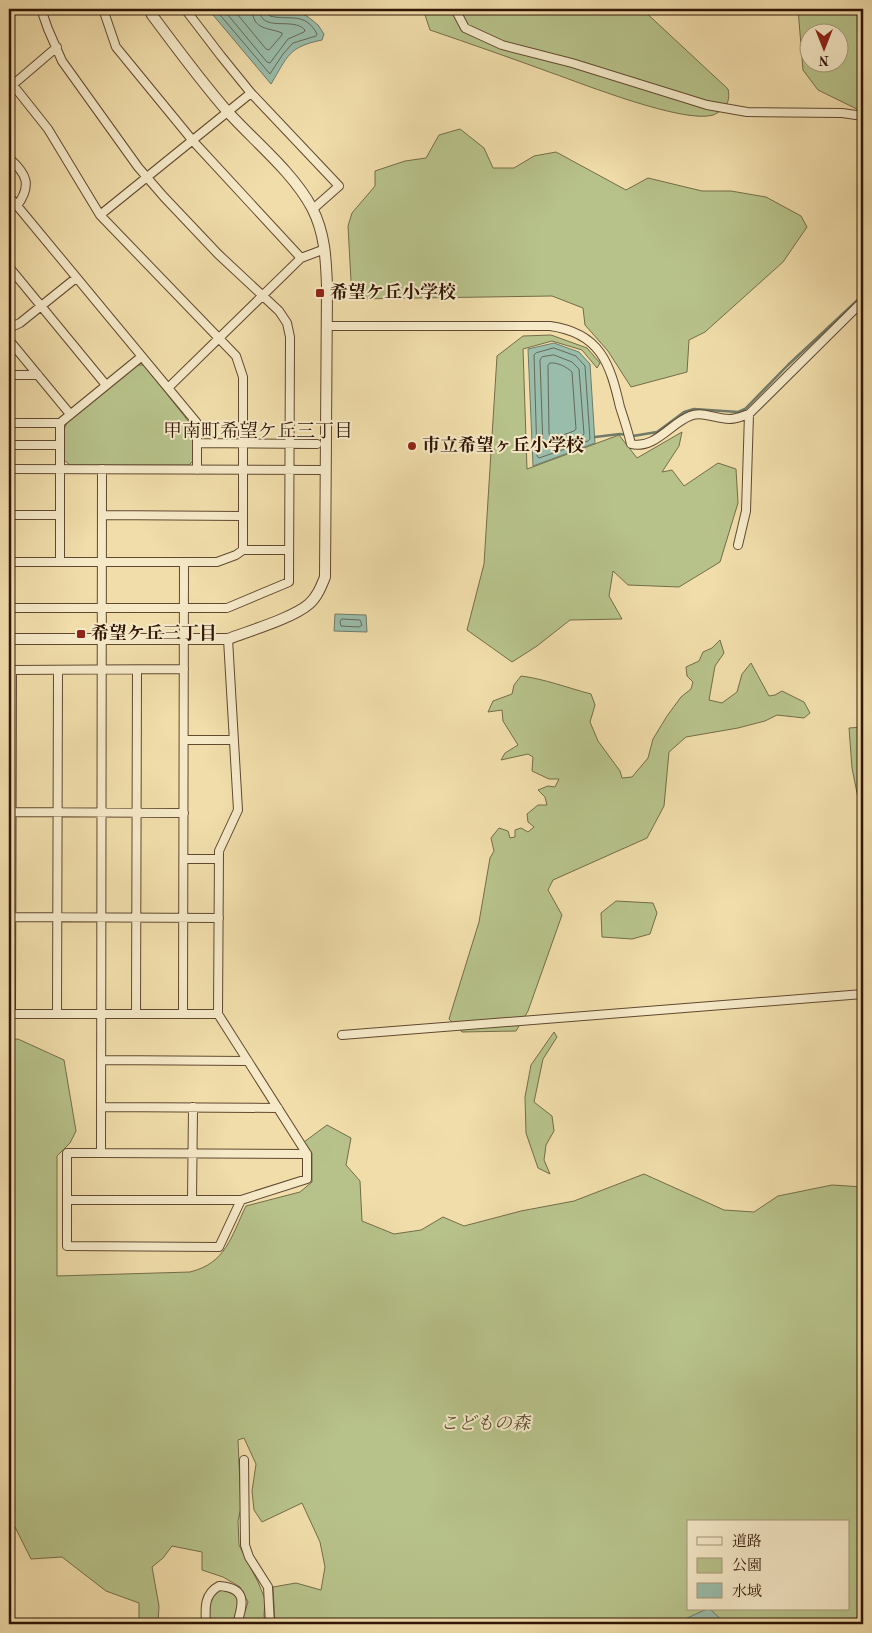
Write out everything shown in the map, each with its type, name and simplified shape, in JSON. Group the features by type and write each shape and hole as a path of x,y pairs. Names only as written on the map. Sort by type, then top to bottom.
{"street":[{"path":"9,608 227,608 289,582 289,330 279,310 218,254 146,178 62,61 41,9"},
{"path":"103,9 116,47 192,141 301,258"},
{"path":"9,639 228,639 293,613 310,603 322,586 326,569 327,286 323,236 313,209 298,186 228,111 190,66 152,15 150,9"},
{"path":"185,9 251,93 339,186 313,209"},
{"path":"455,9 465,28 502,46 572,63 707,105 747,112 842,113 863,116"},
{"path":"57,47 10,85 48,129 100,216 220,338 236,356 242,371 242,550"},
{"path":"100,216 251,93"},
{"path":"9,158 17,165 26,178 24,194 17,206"},
{"path":"9,196 197,423 197,470"},
{"path":"168,388 301,258 325,249"},
{"path":"9,267 106,385"},
{"path":"9,328 20,323 76,278"},
{"path":"326,326 550,326 569,330 594,346 608,364 630,442 638,446 657,438 692,415 701,414 728,419 748,414 863,301"},
{"path":"9,340 70,414"},
{"path":"9,423 60,423 141,357"},
{"path":"9,375 38,375"},
{"path":"738,545 746,511 748,414"},
{"path":"60,423 60,562"},
{"path":"197,444 317,444"},
{"path":"9,445 60,446"},
{"path":"9,469 326,470"},
{"path":"101,1153 102,469"},
{"path":"9,515 60,515"},
{"path":"102,516 243,516"},
{"path":"9,562 217,562 236,555 242,550 289,550"},
{"path":"183,1014 184,562"},
{"path":"67,1200 241,1200 307,1179 307,1154 218,1014 218,859 222,843 238,810 228,639"},
{"path":"184,670 10,670 10,1014 218,1014"},
{"path":"58,670 58,1014"},
{"path":"136,1014 137,670"},
{"path":"184,740 234,740"},
{"path":"10,812 184,813"},
{"path":"184,859 218,859"},
{"path":"10,917 219,918"},
{"path":"342,1035 863,994"},
{"path":"102,1060 248,1061"},
{"path":"102,1107 278,1108"},
{"path":"192,1107 192,1200"},
{"path":"241,1200 220,1247 67,1246 67,1154 307,1154"},
{"path":"244,1460 245,1545 249,1557 268,1587 270,1624"},
{"path":"206,1624 205,1606 208,1594 220,1586 234,1589 240,1595 243,1604 237,1624"}],"green space":[{"path":"423,9 642,9 728,89 728,102 724,108 713,115 699,116 680,114 633,102 430,30"},
{"path":"798,9 863,9 863,112 818,90 804,72 850,72 850,22 800,22 800,33"},
{"path":"460,129 484,148 493,168 514,168 534,156 556,152 626,190 648,178 702,191 731,191 766,197 801,216 807,227 783,262 705,332 689,340 687,372 631,387 608,351 585,325 583,308 552,296 352,299 348,226 352,213 375,186 375,171 405,161 426,158 439,135"},
{"path":"551,335 587,348 600,363 597,368 582,350 552,341 523,349 527,469 619,435 637,458 682,432 679,446 662,472 672,470 684,486 718,463 736,469 738,503 720,562 679,587 628,585 613,571 609,596 622,619 570,620 537,646 512,662 467,630 484,564 497,356 523,336"},
{"path":"136,365 144,365 189,422 193,431 193,461 189,465 70,465 64,460 64,429 68,421"},
{"path":"720,640 724,653 715,666 709,700 722,703 737,692 742,674 751,663 769,696 782,691 804,702 810,713 804,718 777,715 765,721 738,728 686,737 669,752 664,806 647,838 553,880 548,890 562,915 528,1011 516,1031 462,1032 449,1019 479,922 490,858 494,851 491,838 499,828 508,831 510,838 515,837 515,830 521,828 528,832 534,827 528,822 527,814 538,805 547,805 545,797 538,790 548,786 555,787 559,779 549,779 532,771 533,757 528,754 501,760 505,753 518,745 503,721 502,710 488,712 493,701 512,694 514,685 521,676 548,681 591,694 595,705 590,722 598,741 620,771 622,778 632,777 648,758 653,739 667,716 681,697 691,689 693,682 687,676 686,667 699,661 703,652 712,648"},
{"path":"863,727 863,817 852,768 849,728"},
{"path":"616,901 653,903 657,913 650,934 632,939 602,937 601,913"},
{"path":"554,1032 557,1037 543,1059 534,1102 552,1116 554,1131 546,1145 544,1160 550,1174 538,1168 526,1133 525,1097 531,1065"},
{"name":"こどもの森","path":"18,1039 64,1060 76,1131 70,1143 57,1156 57,1276 190,1272 202,1268 220,1255 226,1247 246,1206 300,1192 312,1182 312,1153 304,1142 327,1125 351,1138 346,1165 360,1181 362,1221 394,1234 421,1230 443,1217 464,1226 521,1211 574,1201 644,1174 724,1210 754,1212 778,1196 832,1185 863,1187 863,1624 275,1624 273,1587 296,1583 321,1590 325,1567 320,1542 302,1503 262,1522 254,1510 252,1491 256,1464 244,1438 238,1440 241,1508 238,1521 239,1545 265,1599 264,1616 266,1624 241,1624 248,1602 240,1587 223,1577 202,1570 202,1552 172,1546 163,1558 152,1567 159,1606 158,1624 139,1624 139,1603 106,1591 62,1557 31,1559 15,1527 9,1529 9,1040"},
{"path":"224,1589 236,1594 239,1606 233,1624 209,1624 209,1598 215,1592"}],"water":[{"path":"208,9 263,9 276,12 298,12 307,16 318,25 324,34 322,40 302,46 290,54 271,84"},
{"path":"554,343 579,352 590,364 595,443 533,466 528,349"},
{"path":"335,614 366,615 367,632 334,631"},
{"path":"705,1610 711,1610 726,1624 685,1624 685,1619"}],"waterway":[{"path":"595,437 620,434 633,436 657,432 684,412 694,409 738,412 745,409 788,365 863,295"}],"place":[{"name":"希望ケ丘小学校","path":"320,293"},
{"name":"市立希望ヶ丘小学校","path":"412,446"},
{"name":"希望ケ丘三丁目","path":"81,634"}],"district":[{"name":"甲南町希望ケ丘三丁目","path":"258,432"}]}
